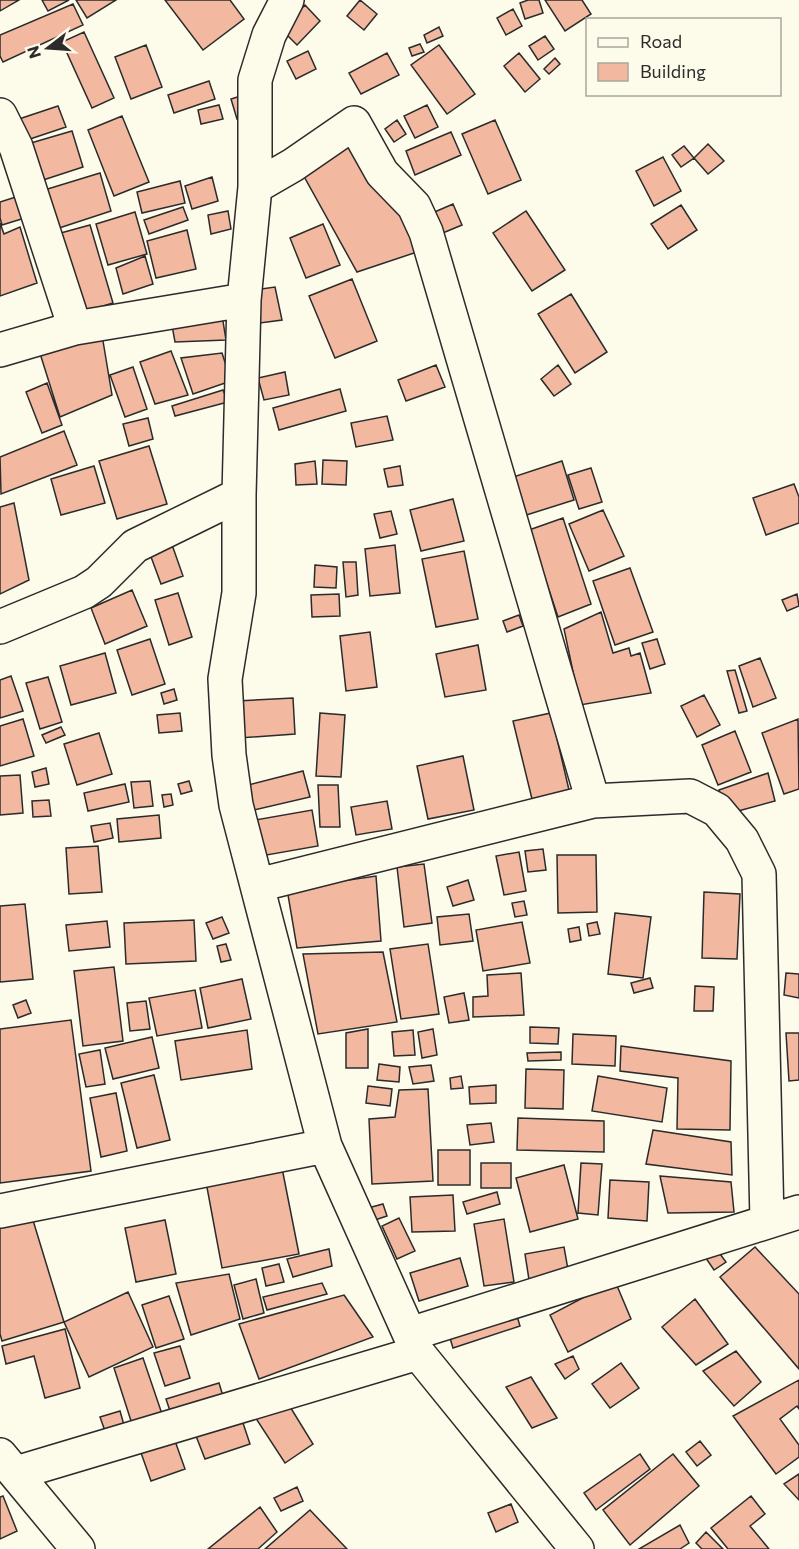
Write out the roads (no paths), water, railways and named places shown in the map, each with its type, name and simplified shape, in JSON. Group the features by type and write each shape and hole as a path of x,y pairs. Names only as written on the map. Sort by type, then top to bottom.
{"street":[{"path":"287,0 269,35 255,80 255,187 244,300 239,593 225,679 228,755 236,805 325,1146 414,1343 577,1549"},
{"path":"0,115 16,147 75,328"},
{"path":"255,187 293,165 354,123 382,172 414,206 429,243 593,801"},
{"path":"0,350 75,328 244,300"},
{"path":"0,627 84,592 99,582 135,546 239,495"},
{"path":"258,885 593,801 690,796 717,810 742,840 759,874 767,1221"},
{"path":"0,1211 325,1146"},
{"path":"78,1549 8,1464 414,1343 799,1212"}]}
